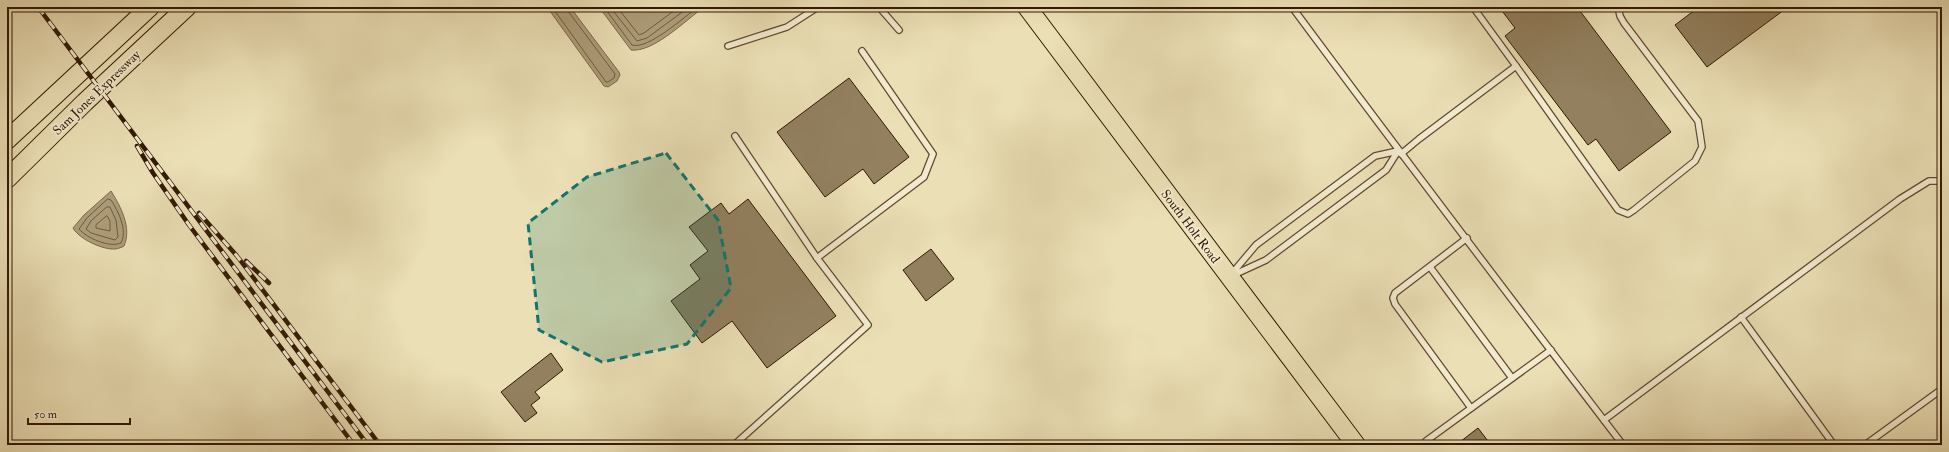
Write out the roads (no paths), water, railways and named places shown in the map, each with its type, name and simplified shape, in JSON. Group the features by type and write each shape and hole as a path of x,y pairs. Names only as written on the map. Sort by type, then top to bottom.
{"main road":[{"name":"Sam Jones Expressway","path":"7,140 150,7"},
{"name":"Sam Jones Expressway","path":"7,179 99,89 187,7"},
{"name":"South Holt Road","path":"1027,7 1356,445"}],"lane":[{"path":"728,46 787,27 818,7"},
{"path":"879,7 899,30"},
{"path":"1292,7 1400,152 1467,238 1623,445"},
{"path":"1474,7 1618,210 1628,214 1695,161 1702,147 1698,120 1624,23 1620,16 1618,7"},
{"path":"816,258 924,177 933,154 862,51"},
{"path":"1229,277 1272,256 1386,170 1400,152 1516,66"},
{"path":"734,445 868,325 816,258 735,136"},
{"path":"1229,277 1256,245 1375,156 1400,152"},
{"path":"1604,420 1900,198 1929,180 1942,181"},
{"path":"1467,238 1395,293 1394,298 1400,310 1471,408"},
{"path":"1430,267 1512,378"},
{"path":"1741,317 1834,445"},
{"path":"1426,441 1551,350"},
{"path":"1865,445 1942,389"}],"water":[{"path":"547,7 570,7 619,72 620,75 617,81 608,87 604,86"},
{"path":"599,7 704,7 659,41 640,50 631,50"},
{"path":"111,191 122,211 127,232 124,246 116,249 98,246 80,236 73,228 84,215"}],"railway":[{"path":"38,7 368,445"},
{"path":"137,146 153,173 189,225 354,445"},
{"path":"199,213 237,256 380,445"},
{"path":"246,261 269,283"}]}
